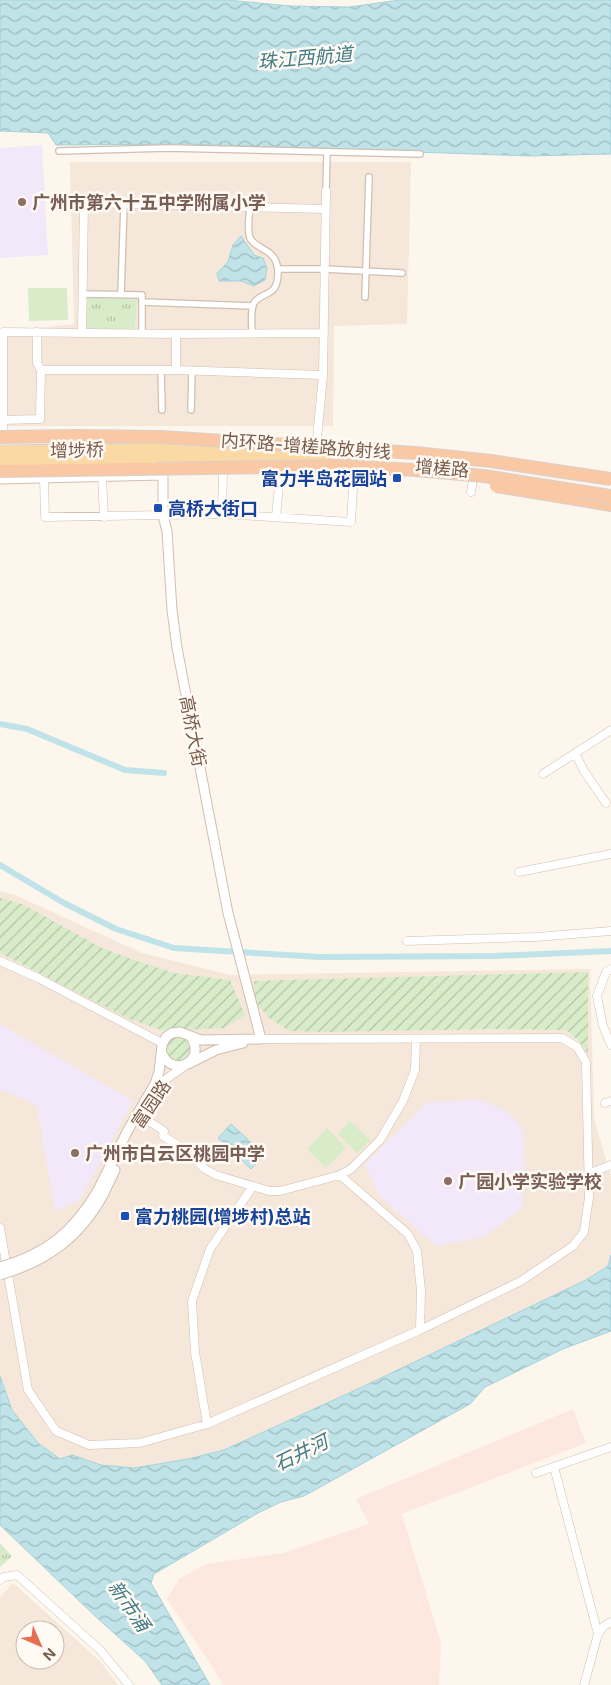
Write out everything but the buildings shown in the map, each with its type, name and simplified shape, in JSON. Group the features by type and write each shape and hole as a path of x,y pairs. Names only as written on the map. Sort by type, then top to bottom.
{"highway":[{"name":"内环路-增槎路放射线","path":"1,434 161,437 410,453 491,461 611,479"},
{"name":"内环路-增槎路放射线","path":"0,471 303,465 433,471"},
{"name":"增槎路","path":"433,471 522,481 611,496"},
{"path":"433,471 484,484 611,505"}],"main road":[{"name":"增槎路","path":"153,454 217,449 316,448 532,471 611,484"},
{"name":"增埗桥","path":"0,451 153,454"},
{"name":"增槎路","path":"153,454 399,464 474,470 611,491"},
{"name":"增埗桥","path":"0,462 153,454"}],"street":[{"path":"59,151 168,148 420,154"},
{"path":"316,448 323,376 327,152"},
{"path":"365,297 368,177"},
{"path":"82,333 84,203 325,209"},
{"path":"121,294 124,204"},
{"path":"250,207 249,235 251,240 254,244 264,248 272,256 278,269 276,285 272,291 256,301 253,306 252,334"},
{"path":"278,269 366,270 402,273"},
{"path":"82,294 142,294 142,334"},
{"path":"142,302 253,306"},
{"path":"227,437 133,432 1,434 3,420 3,332 142,334 324,333"},
{"path":"3,420 40,419 41,370 37,363 37,332"},
{"path":"176,334 176,370"},
{"path":"41,370 176,370 323,376"},
{"path":"161,370 162,410"},
{"path":"191,410 192,371"},
{"path":"40,432 30,442 29,454 33,466 44,478 46,517 222,514 350,522 354,472"},
{"path":"60,432 60,477"},
{"path":"0,479 223,473 281,468 294,471"},
{"path":"276,517 281,468"},
{"path":"471,492 474,470"},
{"path":"222,514 223,473"},
{"name":"高桥大街","path":"163,475 164,516 167,531 172,610 177,648 222,883 261,1039"},
{"path":"102,476 104,517"},
{"path":"544,774 611,730"},
{"path":"576,753 584,771 606,803"},
{"path":"518,872 611,854"},
{"path":"407,941 536,937 611,931"},
{"path":"0,961 38,978 162,1047"},
{"path":"611,969 606,972 597,996 603,1026 611,1045"},
{"path":"174,1032 183,1032 191,1038 196,1046 193,1058 188,1064 171,1065 166,1060 162,1047 166,1037 174,1032"},
{"path":"0,1228 28,1390 56,1431 90,1445 140,1443 206,1424 420,1330 521,1281 573,1246 584,1232 589,1197 586,1062 577,1047 562,1038 205,1040 191,1038"},
{"name":"富园路","path":"100,1194 141,1116 162,1082 188,1064 216,1050 261,1039"},
{"path":"141,1116 164,1131 163,1136 181,1147 205,1169 216,1175 269,1191 340,1175 351,1169 380,1140 403,1101 415,1070 416,1040"},
{"name":"富园路","path":"100,1194 128,1130 155,1084 159,1072 162,1047"},
{"path":"588,1174 611,1165"},
{"path":"340,1175 408,1234 413,1242 417,1251 421,1291 420,1330"},
{"path":"206,1424 195,1352 192,1301 210,1249 253,1186"},
{"path":"0,1267 28,1257 58,1240 80,1219 100,1194"},
{"path":"0,1275 32,1263 64,1244 87,1221 100,1194"},
{"path":"536,1473 611,1448"},
{"path":"554,1467 598,1634"},
{"path":"0,1580 4,1577 16,1575 100,1650 129,1685"},
{"path":"584,1685 598,1634 604,1626 611,1622"}],"shaded area":[{"name":"广州市第六十五中学附属小学","path":"42,145 48,255 0,258 0,148"},
{"path":"70,162 411,162 407,324 334,326 333,426 0,426 0,332 74,324"},
{"path":"0,891 15,895 142,953 230,975 590,969 594,1118 611,1177 611,1255 608,1266 586,1280 360,1388 224,1450 188,1459 134,1468 101,1465 72,1455 61,1459 38,1443 12,1410 0,1376"},
{"name":"广州市白云区桃园中学","path":"0,1024 133,1101 80,1200 55,1211 37,1106 0,1089"},
{"name":"广园小学实验学校","path":"480,1099 509,1113 523,1129 525,1167 522,1208 484,1237 437,1246 379,1196 365,1164 426,1103"},
{"path":"573,1409 586,1443 402,1514 441,1643 439,1685 224,1685 167,1599 179,1579 206,1564 283,1553 369,1524 356,1499"},
{"path":"13,1583 54,1620 15,1620 15,1670 65,1670 65,1630 100,1661 118,1685 0,1685 0,1597"}],"green space":[{"path":"28,288 67,288 68,320 29,321"},
{"path":"87,298 137,299 135,330 85,328"},
{"path":"0,898 22,904 102,948 134,960 174,973 230,980 245,1015 225,1028 164,1031 127,1018 0,953"},
{"path":"588,972 588,1054 578,1040 566,1030 289,1031 269,1018 255,1002 254,981"},
{"path":"178,1037 187,1040 190,1049 187,1058 178,1061 169,1058 166,1049 169,1040"},
{"path":"350,1121 370,1140 357,1153 338,1134"},
{"path":"327,1128 346,1148 326,1168 307,1149"},
{"path":"0,1543 12,1556 0,1567"}],"water":[{"name":"珠江西航道","path":"0,0 227,0 290,6 349,7 400,0 611,0 611,154 529,156 186,144 56,145 48,133 0,131"},
{"path":"241,236 254,255 263,258 267,268 265,280 254,286 241,281 219,281 217,273 228,262 233,245"},
{"path":"231,1124 265,1155 251,1169 218,1138"},
{"path":"611,1255 611,1331 563,1349 485,1387 470,1404 304,1496 281,1502 258,1513 154,1574 151,1583 210,1685 162,1685 145,1661 0,1525 0,1376 12,1410 38,1443 60,1459 72,1455 101,1465 134,1468 188,1459 224,1450 360,1388 586,1280 608,1266"}],"waterway":[{"path":"0,724 27,729 125,770 164,773"},
{"path":"0,865 64,903 116,929 174,948 320,957 494,956 611,951"}],"place":[{"name":"广州市第六十五中学附属小学","path":"22,202"},
{"name":"富力半岛花园站","path":"397,478"},
{"name":"高桥大街口","path":"158,508"},
{"name":"广州市白云区桃园中学","path":"75,1153"},
{"name":"广园小学实验学校","path":"448,1181"},
{"name":"富力桃园(增埗村)总站","path":"125,1216"}],"water label":[{"name":"石井河","path":"301,1453"},
{"name":"新市涌","path":"129,1606"}]}
